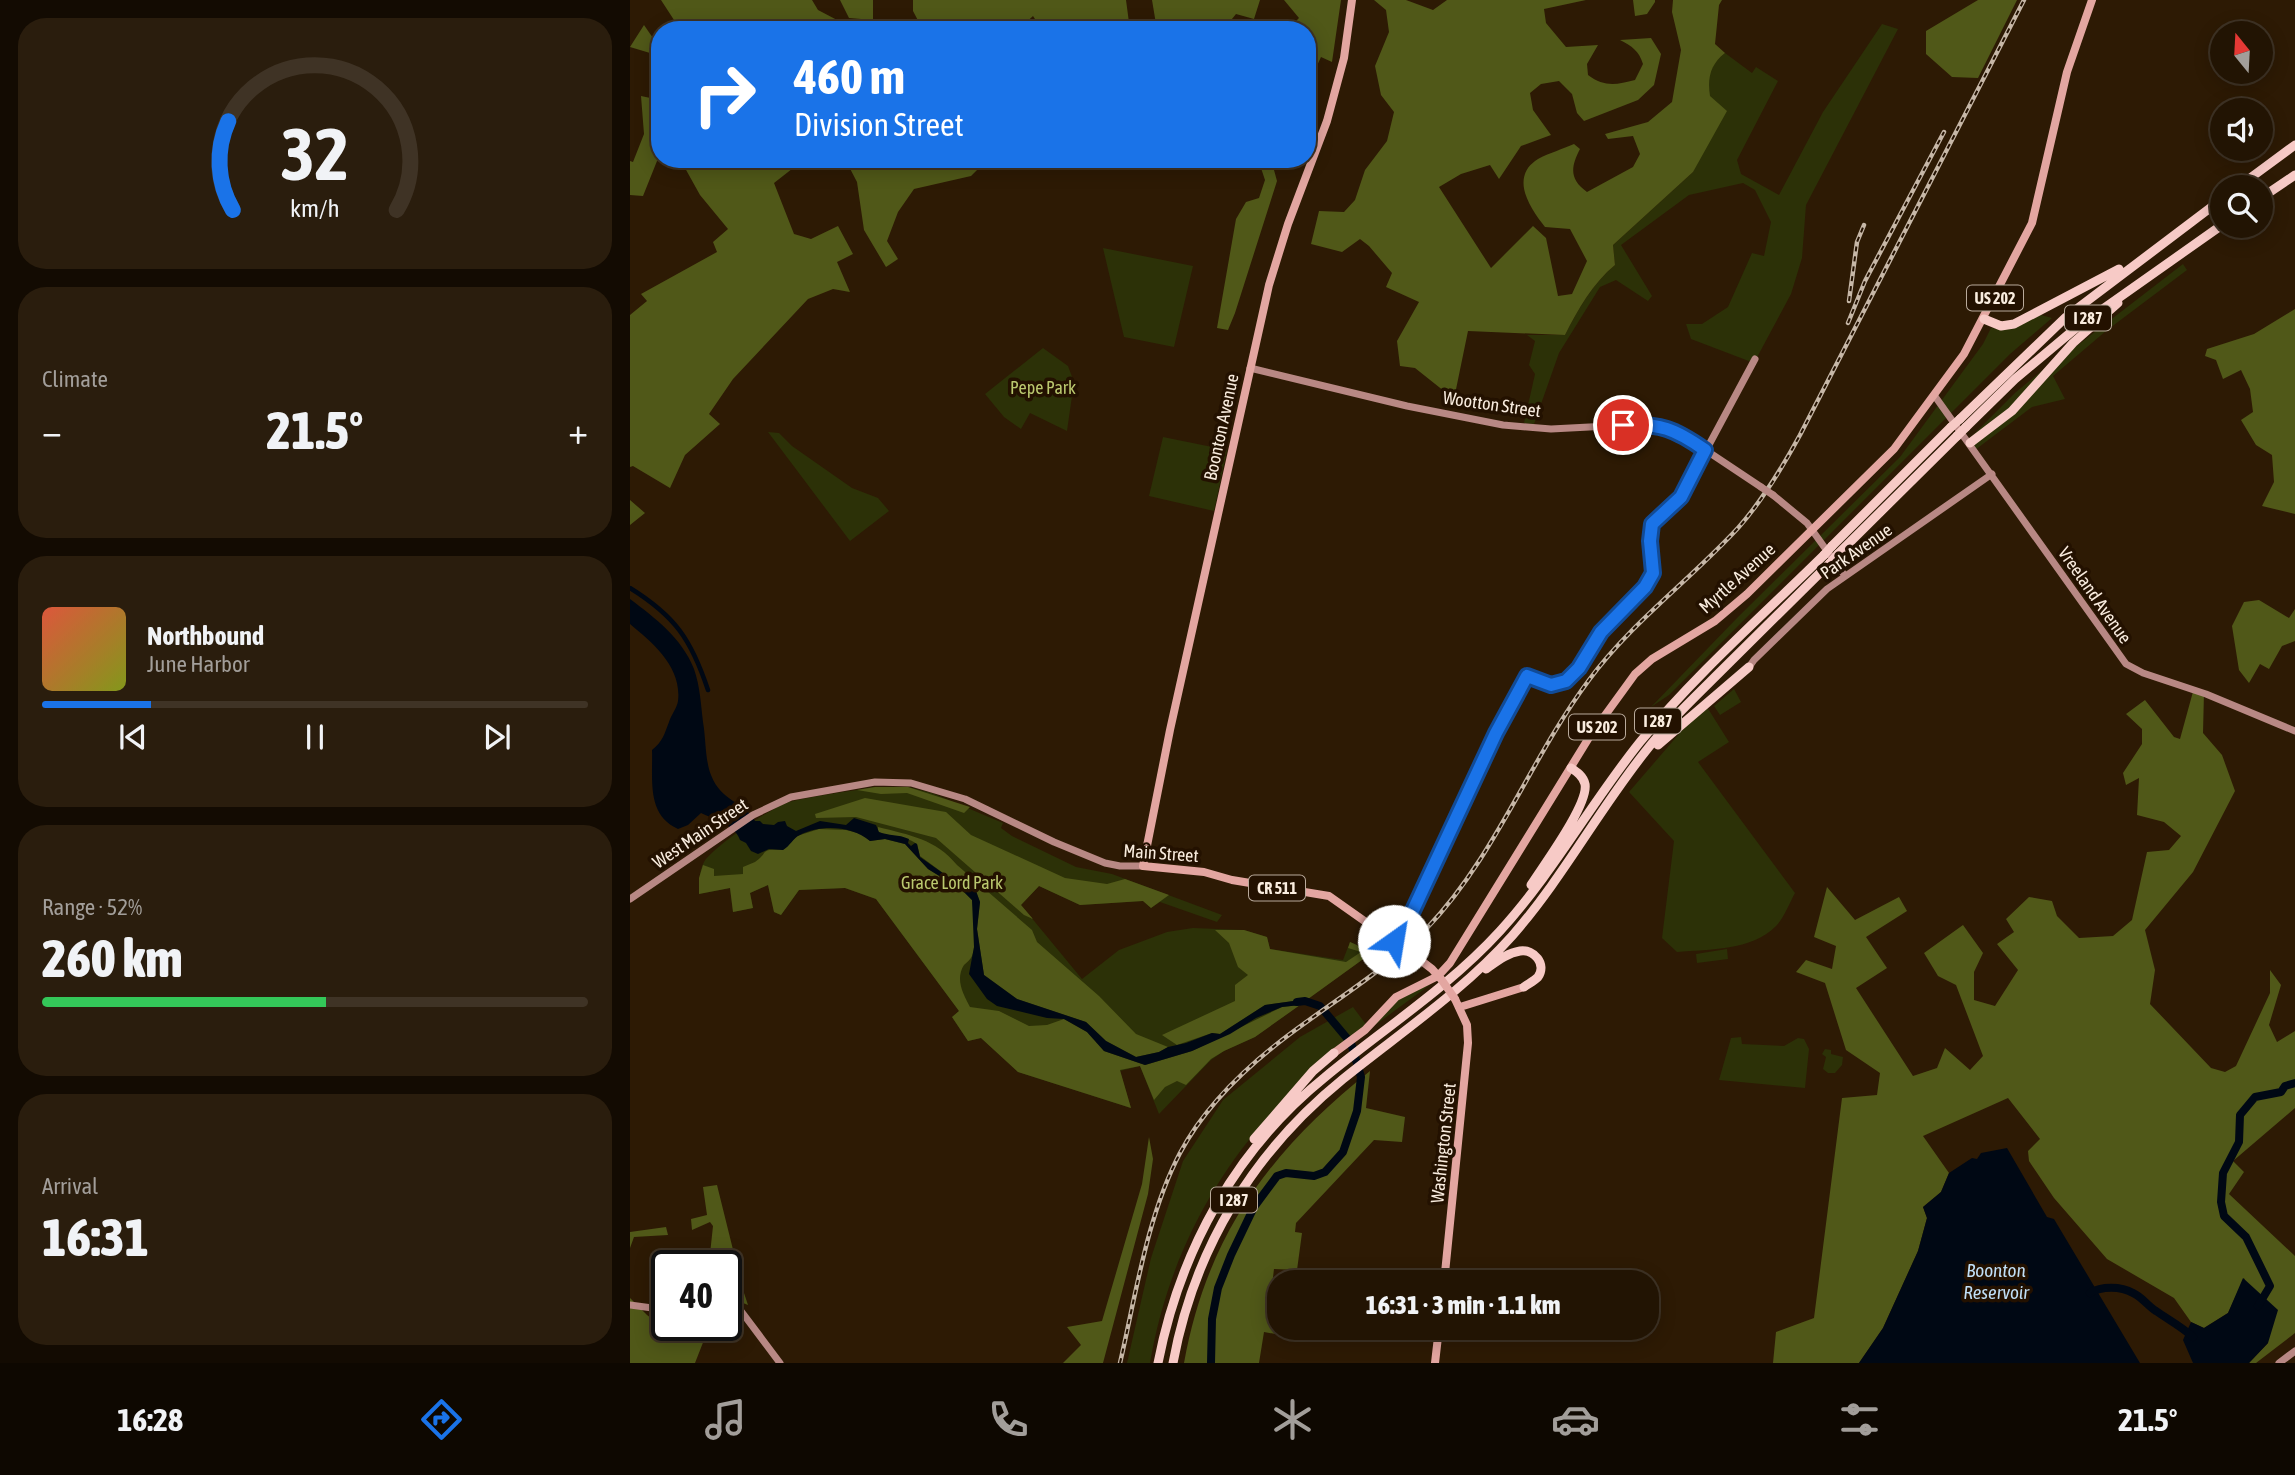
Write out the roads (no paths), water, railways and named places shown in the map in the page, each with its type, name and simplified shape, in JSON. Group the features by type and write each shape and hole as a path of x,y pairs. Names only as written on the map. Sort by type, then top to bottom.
{"highway":[{"path":"2254,175 2295,145"},
{"path":"2273,190 2295,175"},
{"name":"I 287","path":"1963,423 2066,317 2210,208"},
{"path":"1984,319 2001,326 2019,321 2111,274 2196,218"},
{"name":"I 287","path":"1172,1363 1196,1276 1231,1205 1257,1166 1287,1131 1367,1060 1489,960 1522,924 1644,753 1835,550 1954,431 2063,338 2210,233"},
{"path":"1970,443 2012,411 2056,361 2092,326 2184,251"},
{"name":"I 287","path":"1158,1363 1169,1316 1184,1271 1211,1212 1246,1158 1300,1098 1457,974 1519,910 1651,729 1827,559"},
{"path":"1644,753 1707,705 1749,667"},
{"path":"1519,910 1521,900 1582,800 1585,781 1571,768"},
{"path":"1438,1003 1501,959 1526,951 1537,957 1541,969 1538,976 1524,987"},
{"path":"1184,1271 1206,1213 1233,1168 1313,1071 1339,1049"}],"main road":[{"name":"Boonton Avenue","path":"1316,151 1344,58 1352,0"},
{"name":"Myrtle Avenue","path":"1339,1049 1359,1034 1396,997 1440,977 1601,720 1642,666 1727,612 1813,530 1894,449 1964,354 2034,216 2074,47 2092,0"},
{"name":"Boonton Avenue","path":"1143,866 1170,730 1250,368 1280,249 1310,168"},
{"name":"Main Street","path":"1143,866 1204,872 1232,880 1329,896 1410,952 1440,977 1457,1003"},
{"path":"1457,1003 1524,987"},
{"name":"Washington Street","path":"1445,1270 1468,1043 1467,1025 1457,1003"},
{"path":"1435,1363 1438,1340"}],"street":[{"path":"1396,942 1496,733 1527,676 1551,685 1566,681 1579,668 1601,632 1645,587 1653,573 1650,541 1652,524 1681,497 1755,359"},
{"name":"Wootton Street","path":"1250,368 1406,406 1503,425 1569,429 1656,425 1680,433 1798,514 1813,530 1845,576"},
{"name":"Vreeland Avenue","path":"1934,395 2126,664 2143,673 2206,694 2295,731"},
{"name":"Park Avenue","path":"1749,667 1805,610 1845,576 1992,474"},
{"name":"Main Street","path":"791,797 875,782 919,785 965,799 1054,842 1105,863 1143,866"},
{"name":"West Main Street","path":"630,900 753,815 791,797"},
{"path":"630,1305 651,1308"},
{"path":"742,1312 780,1363"},
{"path":"2279,1363 2295,1351"}],"water":[{"path":"630,599 675,638 689,658 699,689 709,769 721,791 745,809 755,821 763,824 774,825 785,821 787,826 796,831 820,821 846,825 854,818 876,825 879,832 909,839 911,846 917,844 920,857 947,876 976,891 980,902 977,929 984,975 1017,999 1086,1022 1106,1041 1136,1057 1159,1052 1212,1033 1220,1034 1265,1005 1308,999 1300,1005 1282,1007 1256,1018 1230,1034 1192,1051 1145,1065 1104,1051 1087,1032 1064,1019 1047,1018 997,1006 987,999 969,974 974,947 972,900 962,890 928,869 905,844 885,839 870,841 854,832 827,828 800,835 783,850 769,849 758,854 740,840 734,830 701,813 688,825 678,829 668,823 656,805 653,795 652,750 663,737 678,701 678,689 671,667 664,657 630,624"},
{"name":"Boonton Reservoir","path":"2007,1148 2047,1217 2054,1219 2140,1363 1859,1363 1883,1328 1918,1251 1927,1218 1923,1207 1941,1192 1949,1173 1972,1158 1977,1159 1981,1153"},
{"path":"2243,1278 2278,1310 2268,1343 2249,1363 2193,1363 2183,1340 2191,1322 2204,1328 2228,1313"}],"waterway":[{"path":"630,588 646,598 680,630 695,656 708,690"},
{"path":"1211,1363 1212,1319 1218,1288 1254,1207 1277,1176 1286,1173 1314,1176 1325,1172 1343,1152 1357,1111 1361,1077 1351,1043 1320,1006 1305,1001 1297,1002"},
{"path":"2258,1306 2270,1286 2246,1237 2224,1216 2221,1202 2223,1173 2239,1142 2240,1115 2255,1097 2281,1092 2285,1086 2295,1083"},
{"path":"2090,1293 2105,1288 2128,1291 2193,1337"}],"railway":[{"path":"1120,1363 1137,1283 1159,1203 1190,1136 1225,1091 1253,1064 1375,973 1427,928 1473,870 1568,710 1605,659 1720,547 1756,506 1800,435 2024,0"},
{"path":"1848,323 1865,281 1944,132"},
{"path":"1849,301 1857,242 1864,225"}],"park label":[{"name":"Pepe Park","path":"1043,387"},
{"name":"Grace Lord Park","path":"952,882"}]}
